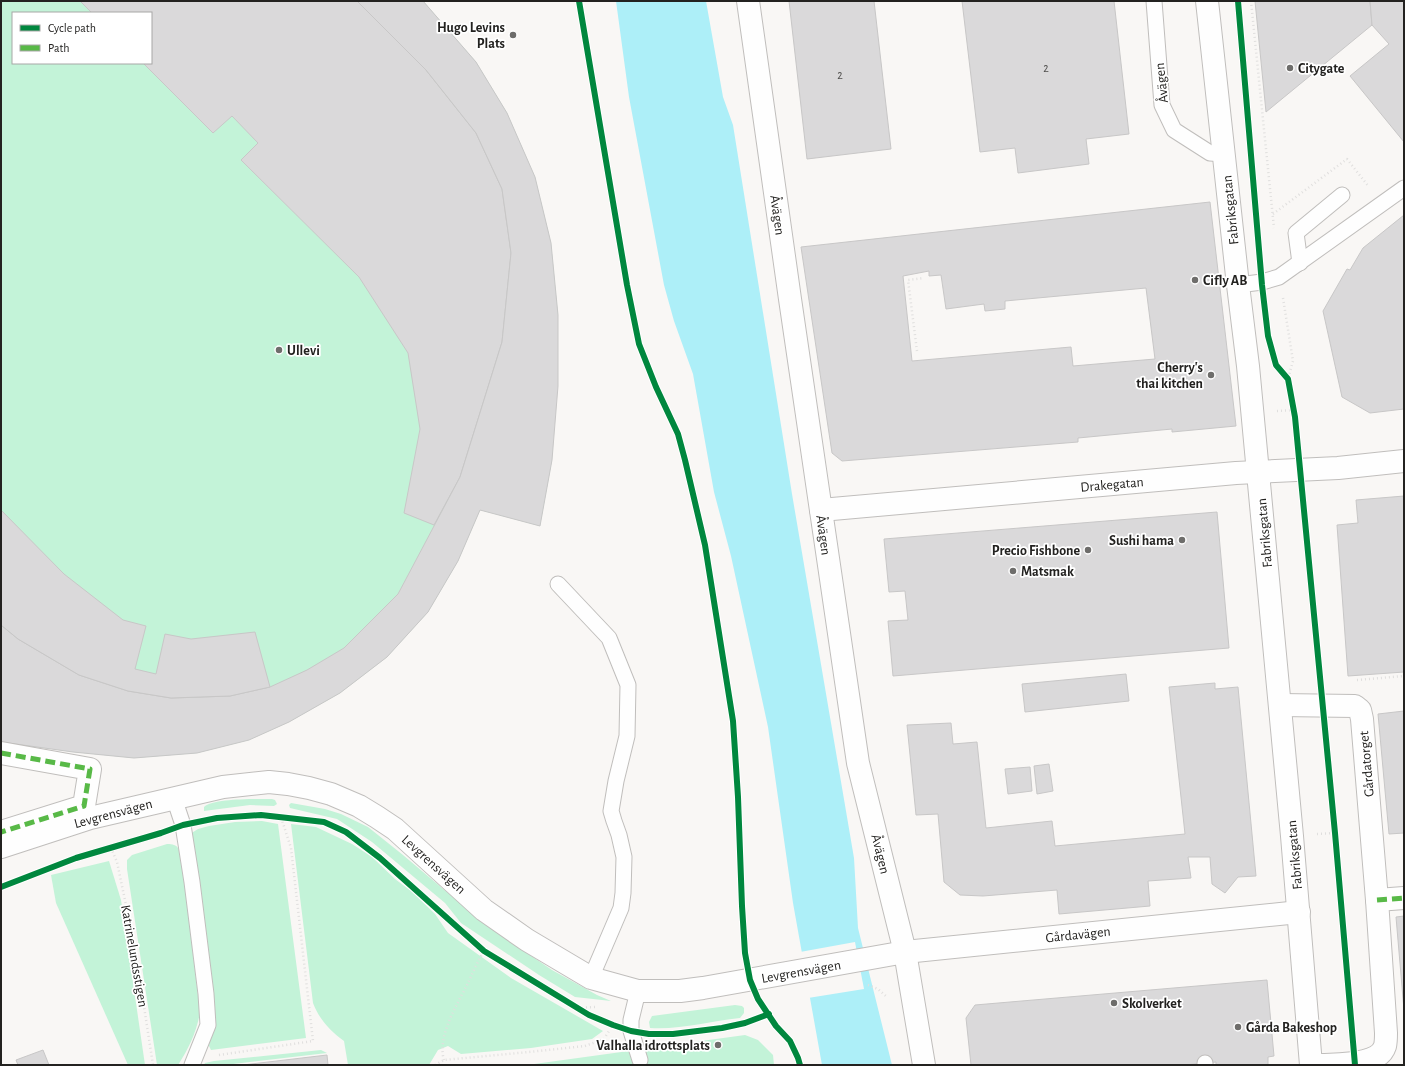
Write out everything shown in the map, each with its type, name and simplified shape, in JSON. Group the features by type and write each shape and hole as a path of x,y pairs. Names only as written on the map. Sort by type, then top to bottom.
{"street":[{"name":"Åvägen","path":"748,1 820,510 858,763 906,952 924,1065"},
{"name":"Fabriksgatan","path":"1207,1 1248,366 1299,912 1311,1065"},
{"name":"Drakegatan","path":"820,510 1258,471 1338,468 1404,461"},
{"name":"Gårdatorget","path":"1280,705 1355,706 1360,710 1362,719 1377,900 1386,1033 1385,1046 1377,1056 1355,1064 1322,1065"},
{"path":"1,753 90,769 84,806 1,832"},
{"name":"Levgrensvägen","path":"1,847 90,818 223,787 269,782 288,784 331,794 359,806 394,828 484,910 527,940 591,978 638,991 680,991 857,960"},
{"path":"1377,900 1404,898"},
{"name":"Gårdavägen","path":"857,960 906,952 1299,912"}],"lane":[{"name":"Åvägen","path":"1154,1 1162,105 1174,130 1210,153 1224,154"},
{"path":"1238,285 1262,282 1279,277 1404,188"},
{"path":"1300,263 1296,233 1342,195"},
{"path":"558,584 610,638 628,685 627,736 616,781 611,811 624,857 623,893 621,908 591,978"},
{"path":"174,798 183,825 192,882 206,994 208,1025 194,1062"},
{"path":"638,991 631,1031 640,1060"}],"path":[{"path":"1251,1 1274,229"},
{"path":"1273,214 1347,159 1382,204"},
{"path":"1279,277 1293,360 1286,376"},
{"path":"917,351 908,280 924,278"},
{"path":"1351,680 1404,676"},
{"path":"194,1062 313,1042 291,848 281,817"},
{"path":"444,1060 442,1053 448,1023 484,951"},
{"path":"578,1008 589,1015"},
{"path":"435,1065 444,1060 586,1046 604,1039 613,1025 631,1031"}],"green space":[{"name":"Ullevi","path":"1,1 423,1 476,62 507,113 535,177 551,243 558,315 552,460 540,526 480,510 458,561 428,612 387,657 340,693 289,722 249,740 197,753 134,758 73,752 1,742"},
{"path":"275,800 277,804 274,806 250,805 204,811 204,807 216,802"},
{"path":"291,803 325,809 341,814 368,827 487,926 552,970 597,995 611,1001 575,997 539,975 461,923 445,903 372,842 337,819 290,808 289,805"},
{"path":"262,821 278,824 306,1038 211,1050 209,1046 212,996 190,834 198,829 209,826 235,822"},
{"path":"291,824 316,827 352,844 372,857 435,914 448,933 511,978 603,1031 592,1039 531,1048 461,1054 448,1046 438,1050 429,1065 348,1065 344,1041 326,1024 318,1014 313,1003"},
{"path":"167,844 174,845 178,848 182,859 200,1013 192,1040 178,1065 157,1065 127,869 127,860 132,855"},
{"path":"109,861 121,900 145,1065 128,1065 56,903 51,875"},
{"path":"735,1005 742,1006 744,1008 744,1013 740,1018 684,1027 650,1028 649,1022 652,1016"},
{"name":"Valhalla idrottsplats","path":"745,1035 758,1040 773,1055 774,1065 527,1065"},
{"path":"321,1050 327,1053 225,1065 204,1065 205,1063 214,1061"}],"water":[{"path":"616,1 706,1 723,97 733,125 792,494 854,858 858,928 892,1065 822,1065 793,903 768,727 731,556 714,492 693,374 674,321 664,285 629,97"}],"pier":[{"path":"855,942 864,989 808,998 800,952"}],"building":[{"path":"80,1 357,1 426,70 476,133 502,189 511,253 502,342 460,477 434,525 404,513 420,429 408,353 359,277 241,160 258,143 232,116 213,133 144,64 152,64 152,12 91,12"},
{"path":"357,1 423,1 476,62 507,113 535,177 551,243 558,315 558,386 552,460 540,526 480,510 458,561 428,612 387,657 340,693 289,722 249,740 197,753 134,758 73,752 1,742 1,625 18,639 79,675 128,691 171,698 230,696 270,687 307,670 344,648 398,594 460,477 502,342 511,253 502,189 476,133 426,70"},
{"path":"789,1 874,1 891,149 807,159"},
{"path":"962,1 1114,1 1129,134 1086,139 1089,164 1018,173 1015,148 980,152"},
{"name":"Citygate","path":"1255,1 1370,1 1372,25 1266,112"},
{"path":"1370,1 1404,1 1404,142 1350,76 1389,44 1372,25"},
{"path":"1210,202 1236,426 1172,432 1172,429 1078,438 1078,442 842,461 832,453 801,247","holes":["929,271 929,276 941,275 946,309 984,304 985,311 1005,309 1005,301 1146,288 1155,359 1073,366 1071,347 912,361 903,276"]},
{"path":"1404,215 1404,409 1370,413 1342,397 1323,311 1347,269 1350,270 1363,248"},
{"path":"1404,496 1404,672 1348,676 1337,525 1358,523 1356,500"},
{"path":"1,510 64,574 123,620 146,626 135,669 156,674 165,634 191,639 255,632 270,687 230,696 171,698 128,691 79,675 18,639 1,625"},
{"path":"1217,512 1229,648 893,676 888,621 908,620 905,591 889,592 884,539"},
{"path":"1126,674 1129,701 1025,712 1022,684"},
{"path":"1215,683 1215,689 1238,687 1256,876 1238,877 1225,893 1212,884 1210,857 1188,857 1191,878 1148,881 1150,906 1059,914 1057,890 983,896 960,895 944,882 938,814 916,815 907,725 951,723 953,744 977,742 986,828 1052,821 1055,846 1185,834 1169,687"},
{"path":"1404,711 1404,833 1389,834 1378,714"},
{"path":"1049,764 1053,791 1037,794 1034,766"},
{"path":"1030,767 1032,791 1008,794 1005,769"},
{"path":"1404,916 1404,1010 1396,917"},
{"path":"1267,980 1274,1056 1268,1057 1268,1065 1216,1065 1216,1062 1185,1065 971,1065 966,1018 975,1005"},
{"path":"43,1050 49,1065 18,1065 16,1060"},
{"path":"327,1055 328,1065 243,1065"}],"marked path":[{"path":"1,753 90,769 84,806 1,832"},
{"path":"1377,900 1404,898"}],"cycle path":[{"path":"579,1 627,285 639,344 656,387 678,434 705,545 733,721 745,953 750,980 758,999 776,1026 790,1041 800,1065"},
{"path":"1238,1 1262,285 1268,336 1276,365 1288,379 1295,417 1335,833 1355,1065"},
{"path":"1,887 76,858 183,825 217,818 261,815 324,822 346,832 380,858 484,951 589,1015 631,1031 649,1034 673,1034 722,1028 745,1023 769,1014"}],"place":[{"name":"Hugo Levins Plats","path":"513,35"},
{"name":"Citygate","path":"1290,68"},
{"name":"Cifly AB","path":"1195,280"},
{"name":"Ullevi","path":"279,350"},
{"name":"Cherry's thai kitchen","path":"1211,375"},
{"name":"Sushi hama","path":"1182,540"},
{"name":"Precio Fishbone","path":"1088,550"},
{"name":"Matsmak","path":"1013,571"},
{"name":"Skolverket","path":"1114,1003"},
{"name":"Gårda Bakeshop","path":"1238,1027"},
{"name":"Valhalla idrottsplats","path":"718,1045"}]}
